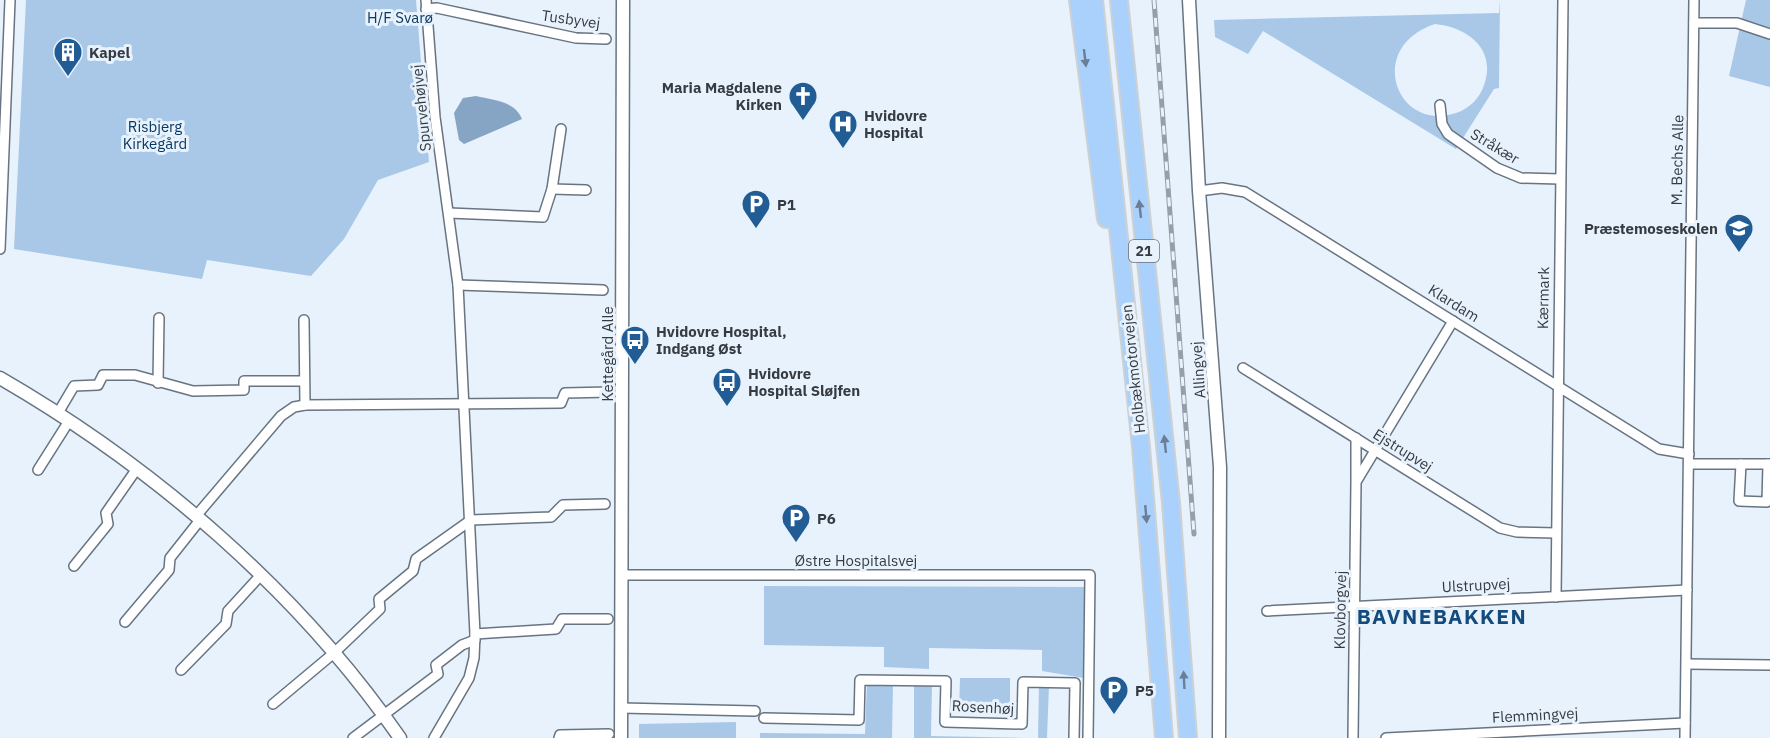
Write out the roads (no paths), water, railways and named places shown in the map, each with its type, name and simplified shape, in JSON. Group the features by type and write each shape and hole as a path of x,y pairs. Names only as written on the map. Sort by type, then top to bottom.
{"highway":[{"path":"1078,0 1118,315 1133,371"},
{"name":"Holbækmotorvejen","path":"1094,0 1133,371 1164,738"},
{"name":"Holbækmotorvejen","path":"1119,0 1172,514 1188,738"}],"street":[{"path":"0,249 10,0"},
{"name":"Kettegård Alle","path":"615,736 621,708 623,0"},
{"name":"Allingvej","path":"1189,0 1199,191 1220,467 1218,738"},
{"name":"Kærmark","path":"1556,597 1563,0"},
{"name":"M. Bechs Alle","path":"1685,738 1694,0"},
{"name":"Tusbyvej","path":"426,4 576,38 606,39"},
{"name":"Spurvehøjvej","path":"426,4 435,117 458,285 475,637 474,658 469,678 434,738"},
{"path":"1694,23 1737,23 1770,34"},
{"name":"Stråkær","path":"1440,105 1442,124 1448,134 1497,168 1521,178 1560,179"},
{"path":"449,213 543,217 552,189 561,129"},
{"name":"Klardam","path":"1199,191 1222,188 1245,192 1659,449 1689,454"},
{"path":"552,189 586,190"},
{"path":"458,285 603,290"},
{"path":"158,383 159,318"},
{"path":"304,320 305,405"},
{"path":"1356,482 1453,321"},
{"name":"Ejstrupvej","path":"1243,368 1500,528 1516,532 1556,533"},
{"path":"57,413 74,386 98,385 103,375 135,375 193,391 244,390 244,381 303,381"},
{"path":"0,378 69,421 198,518 260,576 334,652 384,715 399,738"},
{"path":"125,622 169,570 170,558 198,518 281,416 294,407 305,405 561,403 565,393 610,392"},
{"path":"38,470 69,421"},
{"name":"Klovborgvej","path":"1353,738 1356,438"},
{"path":"1690,464 1741,464 1769,464 1767,502 1739,501 1741,464"},
{"path":"74,566 108,524 106,513 136,470"},
{"path":"273,704 380,609 380,599 413,571 416,559 471,520 551,517 563,505 605,504"},
{"name":"Østre Hospitalsvej","path":"622,575 1090,575 1088,738"},
{"path":"181,670 226,624 228,610 260,576"},
{"name":"Ulstrupvej","path":"1267,611 1687,590"},
{"path":"353,738 438,674 436,665 475,637 555,629 562,619 608,619"},
{"path":"1687,664 1770,665"},
{"name":"Rosenhøj","path":"764,718 859,720 860,680 945,681 945,722 1022,724 1023,682 1075,683 1074,738"},
{"path":"621,708 755,711"},
{"name":"Flemmingvej","path":"1386,738 1685,723"},
{"path":"559,738 560,735 615,736"}],"railway":[{"path":"1154,0 1194,534"}],"place":[{"name":"Kapel","path":"68,78"},
{"name":"Maria Magdalene Kirken","path":"803,122"},
{"name":"Hvidovre Hospital","path":"843,150"},
{"name":"P1","path":"756,230"},
{"name":"Præstemoseskolen","path":"1739,254"},
{"name":"Hvidovre Hospital, Indgang Øst","path":"635,366"},
{"name":"Hvidovre Hospital Sløjfen","path":"727,408"},
{"name":"P6","path":"796,544"},
{"name":"P5","path":"1114,716"}],"district":[{"name":"BAVNEBAKKEN","path":"1442,616"}],"park label":[{"name":"H/F Svarø","path":"400,17"},
{"name":"Risbjerg Kirkegård","path":"155,134"}]}
